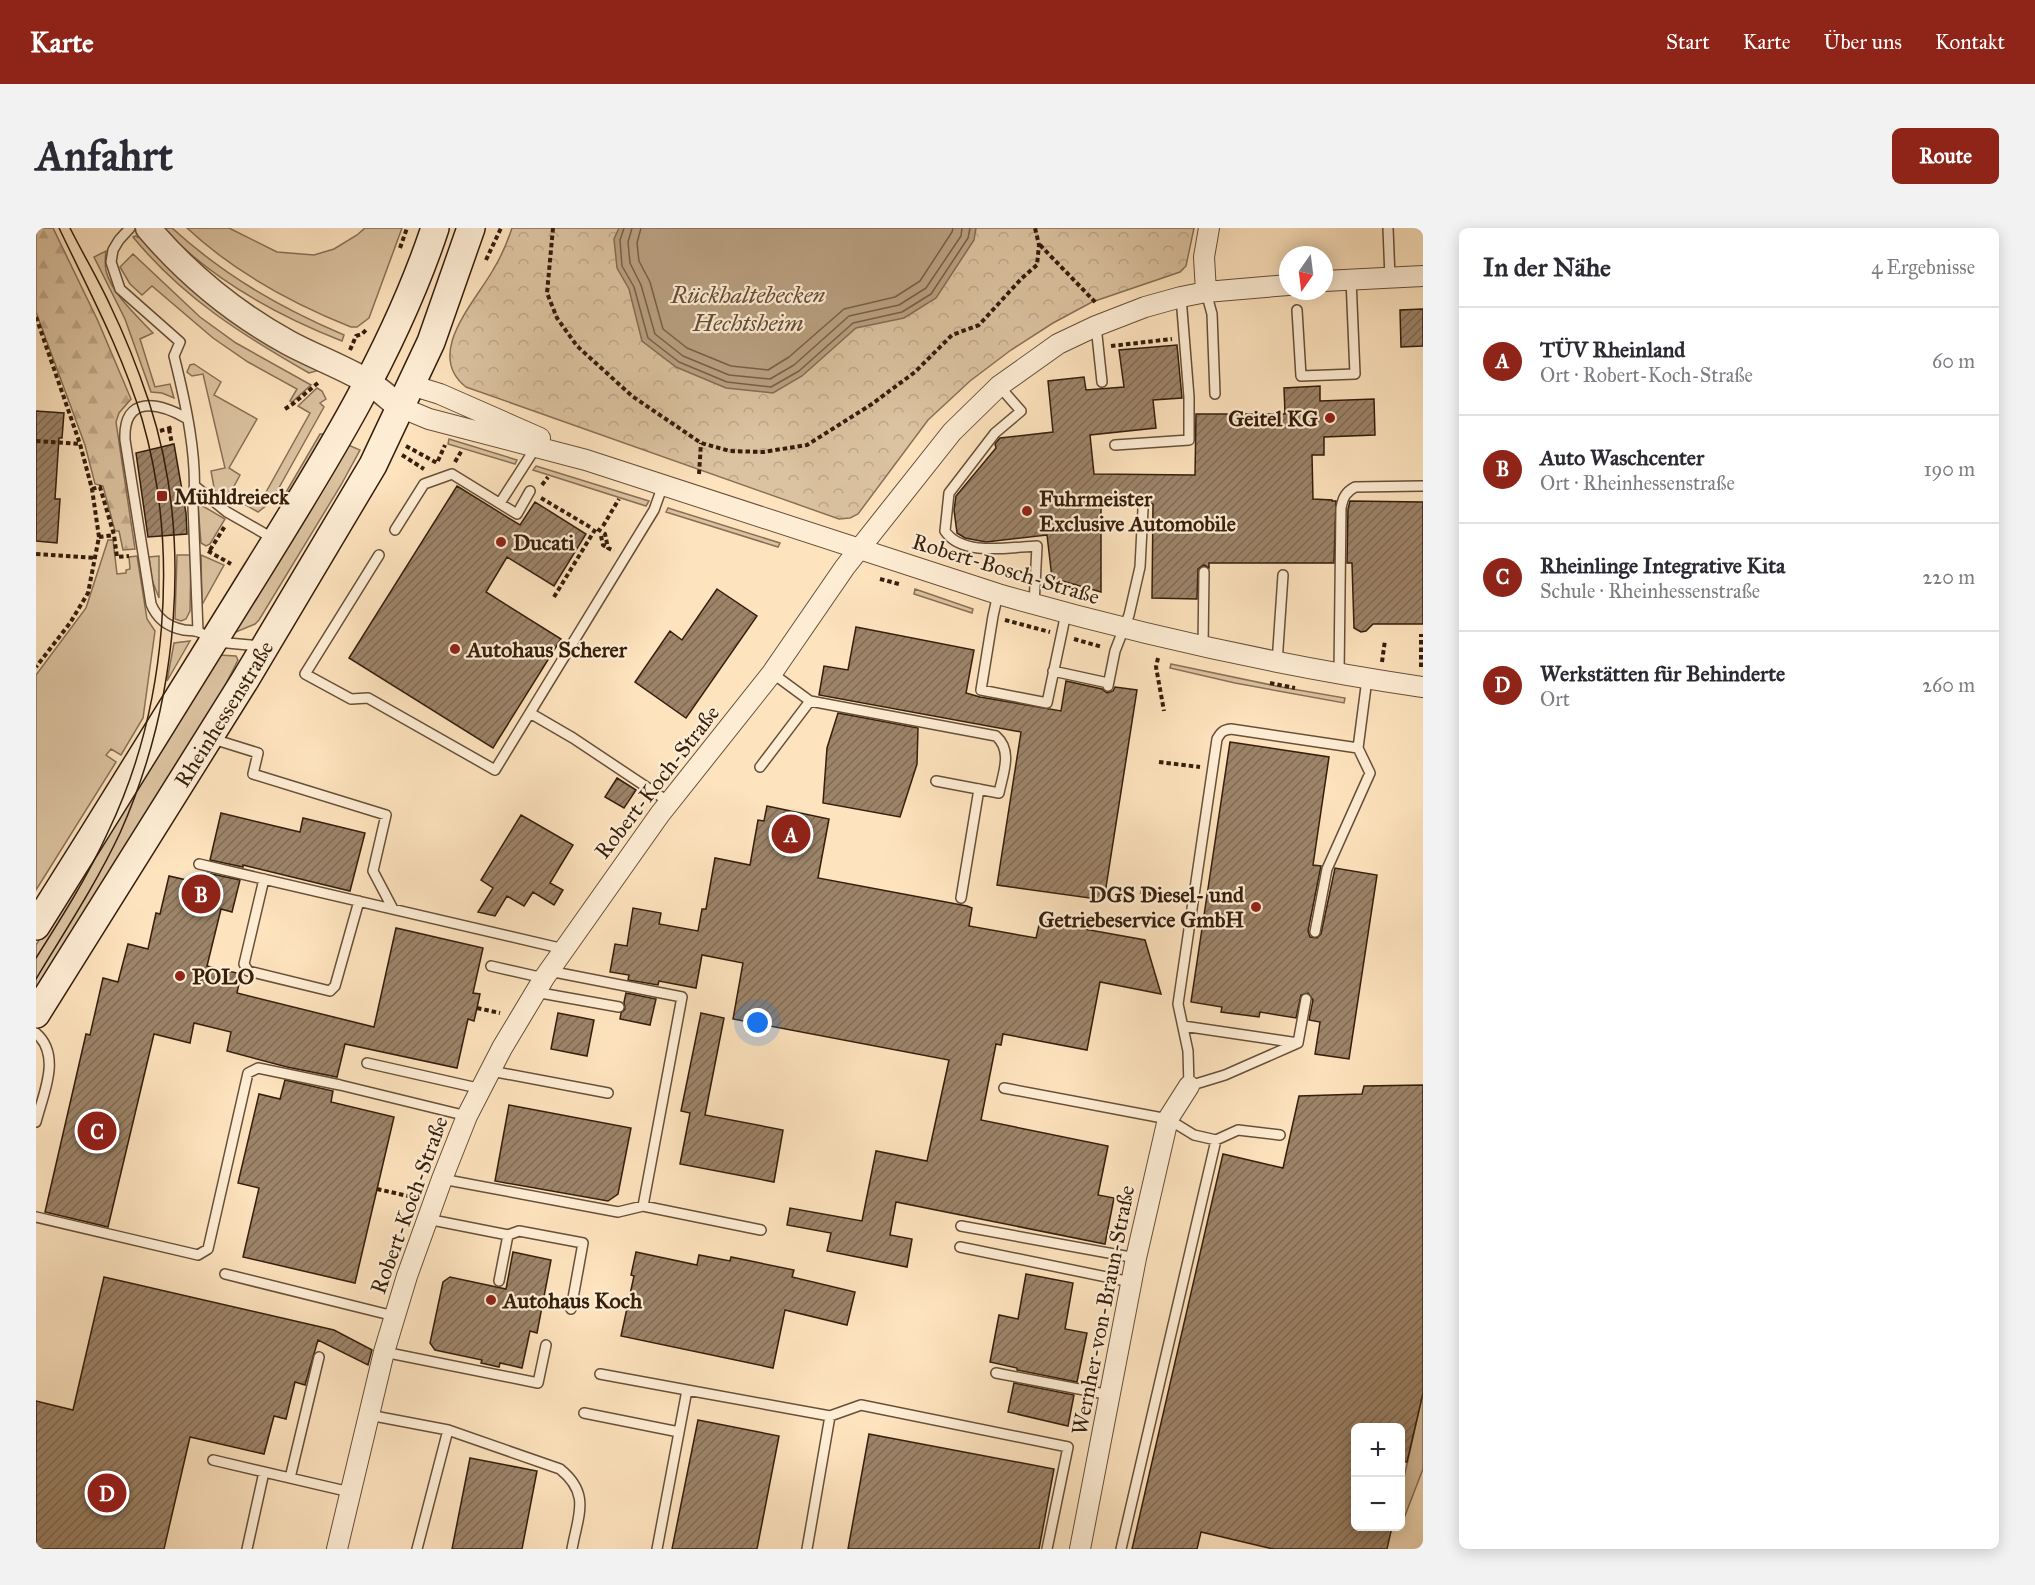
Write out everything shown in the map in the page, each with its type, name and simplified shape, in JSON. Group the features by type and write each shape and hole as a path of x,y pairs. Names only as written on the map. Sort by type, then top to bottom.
{"main road":[{"name":"Rheinhessenstraße","path":"36,926 206,636 276,541 343,429 399,321 426,257 435,228"},
{"name":"Rheinhessenstraße","path":"36,1014 265,647 373,465 435,332 471,228"}],"street":[{"path":"148,228 200,282 241,313 289,343 367,382 406,396"},
{"path":"1206,292 1204,257 1209,228"},
{"path":"1333,281 1423,276"},
{"name":"Robert-Koch-Straße","path":"337,1549 394,1316 427,1219 467,1116 543,980 669,802 772,673 845,567 952,432 999,386 1058,344 1145,307 1206,292 1279,286"},
{"name":"Robert-Bosch-Straße","path":"406,396 440,394 538,443"},
{"name":"Robert-Bosch-Straße","path":"406,396 429,419 538,443 998,594 1066,613 1124,629 1277,663 1339,674 1375,672 1422,679"},
{"name":"Wernher-von-Braun-Straße","path":"1080,1549 1131,1282 1168,1119 1189,1086"}],"lane":[{"path":"130,228 113,250 111,261 120,289 180,342 174,356 196,487 193,506 206,636"},
{"path":"1388,228 1390,278"},
{"path":"1298,310 1301,376 1355,374 1351,279"},
{"path":"1206,292 1212,314 1215,394"},
{"path":"1115,445 1189,440 1189,397 1181,297"},
{"path":"1096,326 1102,382"},
{"path":"999,386 1021,411 995,433 949,493 945,531 959,544 970,548 1037,546 1034,604"},
{"path":"186,418 164,406 150,404 132,413 125,428 151,604 158,617 178,629 265,647"},
{"path":"500,503 538,443"},
{"path":"395,530 424,484 452,474 517,514 530,491"},
{"path":"379,555 305,674 351,699 368,698 495,770 654,510 663,485"},
{"path":"1339,674 1343,498 1347,491 1355,487 1422,486"},
{"path":"196,487 231,514 276,541"},
{"path":"1053,671 1108,684 1115,651 1124,629 1140,567 1143,509"},
{"path":"1203,647 1204,572"},
{"path":"1277,663 1283,575"},
{"path":"998,594 981,690 1047,703 1066,613"},
{"path":"1315,932 1327,870 1370,773 1358,748 1375,672"},
{"path":"772,673 810,701 996,736 1003,742 1007,753 999,793 936,781"},
{"path":"760,767 810,701"},
{"path":"530,713 573,738 669,802"},
{"path":"1298,1043 1225,1075 1189,1086 1188,1051 1179,1004 1217,739 1224,730 1231,729 1358,748"},
{"path":"208,737 258,753 253,774 386,815 373,871 393,909"},
{"path":"961,898 979,789"},
{"path":"200,864 564,949"},
{"path":"264,879 243,964 248,971 330,991 335,986 358,901"},
{"path":"491,966 543,980 619,1008"},
{"path":"543,980 682,997 643,1206"},
{"path":"1298,1043 1306,999"},
{"path":"1183,1026 1298,1043"},
{"path":"36,1033 49,1049 51,1061 36,1122"},
{"path":"367,1062 482,1089"},
{"path":"36,1217 198,1255 208,1249 248,1073 258,1068 467,1116"},
{"path":"491,1071 608,1093"},
{"path":"1004,1088 1168,1119 1194,1135 1216,1140 1238,1130 1280,1135"},
{"path":"1121,1549 1216,1140"},
{"path":"442,1179 618,1212 643,1206 761,1230"},
{"path":"427,1219 508,1235 519,1231 583,1243 571,1309"},
{"path":"961,1226 1136,1258"},
{"path":"499,1281 508,1235"},
{"path":"960,1247 1131,1282"},
{"path":"225,1274 394,1316"},
{"path":"384,1352 538,1383 546,1346"},
{"path":"290,1478 319,1357"},
{"path":"996,1373 1110,1395"},
{"path":"600,1374 830,1416 861,1405 1068,1447 1047,1549"},
{"path":"657,1549 687,1390"},
{"path":"584,1413 679,1432"},
{"path":"369,1415 448,1430 560,1469 573,1479 581,1497 572,1549"},
{"path":"807,1549 830,1416"},
{"path":"417,1549 448,1430"},
{"path":"213,1460 350,1492"},
{"path":"247,1549 264,1472"}],"path":[{"path":"553,228 547,293 557,318 577,346 632,396 701,443 730,451 763,453 807,445 872,404 915,372 952,335 979,324 1037,265 1039,245 1035,228"},
{"path":"1039,245 1096,304"},
{"path":"36,317 38,330 80,444 92,489 99,537 88,593 70,623 38,661 36,667"},
{"path":"1098,348 1184,338"},
{"path":"285,409 319,382"},
{"path":"160,431 171,428 172,444"},
{"path":"36,441 80,444"},
{"path":"699,474 701,443"},
{"path":"405,446 437,463 446,445"},
{"path":"457,458 462,450"},
{"path":"398,452 439,479"},
{"path":"92,489 100,487 114,535 117,557"},
{"path":"530,491 590,527"},
{"path":"603,526 619,500"},
{"path":"210,551 231,514"},
{"path":"554,597 596,528 605,534 608,546 603,545 601,536"},
{"path":"99,537 114,535"},
{"path":"201,550 210,551 231,564"},
{"path":"36,554 96,558"},
{"path":"1421,634 1422,679"},
{"path":"1375,672 1385,640"},
{"path":"1158,658 1156,667 1164,711"},
{"path":"1159,762 1213,769"},
{"path":"1140,892 1193,901"},
{"path":"477,1008 506,1015"},
{"path":"377,1189 421,1199"}],"green space":[{"path":"36,228 53,228 98,321 131,399 119,413 116,422 135,549 123,550 119,531 115,531 103,486 95,484 85,445 36,312"},
{"path":"163,228 172,228 212,261 254,289 297,313 344,335 342,341 293,320 246,294 202,264"},
{"path":"187,228 229,228 277,252 314,255 334,249 365,228 402,228 369,318 357,327 351,327 307,308 264,285 224,259"},
{"path":"512,228 1194,228 1186,266 1180,272 1092,302 1053,323 1011,350 970,381 928,420 858,514 850,518 839,519 466,387 454,374 450,359 451,344 465,312 499,260"},
{"path":"133,237 143,239 320,370 309,373 214,313 152,259"},
{"path":"106,251 106,271 109,280 126,304 153,333 140,339 155,387 170,384 174,398 162,393 151,392 125,319 94,257"},
{"path":"133,254 200,317 236,343 311,385 292,402 290,401 297,389 248,362 213,338 152,286 142,295 130,284 120,267"},
{"path":"194,364 221,382 214,395 257,419 229,468 240,475 232,490 222,497 215,493 211,471 225,468 203,374 192,376 187,372 190,365"},
{"path":"317,388 322,391 326,399 320,403 324,407 271,502 258,512 244,504 243,500 249,495 261,501 310,413 298,406"},
{"path":"320,434 324,434 308,467 298,482 285,494"},
{"path":"449,439 517,460 515,464 448,444"},
{"path":"346,444 360,450 341,485 259,620 255,624 234,631"},
{"path":"536,466 649,501 646,506 533,470"},
{"path":"201,505 225,519 210,544 206,546 201,543 198,506"},
{"path":"668,508 780,543 778,547 666,512"},
{"path":"108,540 113,540 117,574 126,573 126,570 130,569 129,557 137,556 147,619 155,631 143,718 121,755 111,749 106,755 116,762 36,890 36,675 86,608"},
{"path":"177,555 191,555 190,611 186,619 181,621 175,619"},
{"path":"201,555 224,565 203,603 202,602"},
{"path":"159,556 159,598 152,580 149,557"},
{"path":"915,589 973,609 972,613 914,594"},
{"path":"190,641 167,681 174,643"},
{"path":"218,655 236,656 238,660 208,719 36,995 36,945"},
{"path":"1171,664 1345,698 1344,703 1235,683 1170,668"},
{"path":"1423,1393 1423,1469 1405,1516 1405,1473"}],"water":[{"name":"Rückhaltebecken Hechtsheim","path":"619,228 976,228 974,240 936,298 904,318 856,328 802,376 773,393 726,388 676,367 642,341 629,289 617,268 614,239"}],"building":[{"path":"1423,309 1423,346 1401,347 1400,310"},
{"path":"1177,345 1182,398 1153,400 1156,428 1090,435 1094,474 1195,475 1196,414 1285,414 1284,388 1320,386 1320,401 1374,399 1375,435 1324,437 1324,455 1312,455 1313,499 1336,501 1334,563 1209,563 1209,568 1204,565 1198,569 1197,599 1152,598 1153,504 1143,502 1101,504 1101,592 1052,578 1047,535 986,542 965,538 957,533 954,510 956,496 996,448 995,444 1000,438 1053,432 1048,381 1084,377 1086,390 1124,387 1119,350"},
{"path":"36,411 64,413 62,438 59,438 55,499 60,499 57,543 36,541"},
{"path":"174,444 186,513 187,534 148,537 136,453"},
{"name":"Autohaus Scherer","path":"457,486 520,525 535,502 586,534 554,586 507,557 486,592 561,639 493,748 349,658"},
{"path":"1350,501 1423,502 1423,624 1373,624 1366,631 1361,632 1354,628 1352,563 1347,563"},
{"path":"717,589 757,616 686,718 635,682 670,631 682,640"},
{"path":"856,627 974,650 966,693 980,697 1061,711 1066,681 1102,689 1107,693 1113,691 1115,687 1137,690 1104,900 997,885 1021,732 819,695 824,666 848,670"},
{"path":"838,713 918,728 917,764 900,817 823,803 827,748"},
{"name":"DGS Diesel- und Getriebeservice GmbH","path":"1230,742 1329,757 1313,865 1321,866 1308,931 1310,937 1317,938 1321,934 1335,868 1377,875 1349,1059 1315,1054 1320,1022 1309,1020 1313,1000 1308,993 1301,995 1296,1018 1260,1012 1259,1017 1221,1012 1222,1007 1191,1002"},
{"path":"617,778 636,790 624,808 605,797"},
{"path":"767,806 829,819 818,878 967,906 972,908 969,926 1036,938 1040,921 1145,940 1161,994 1100,982 1087,1050 1003,1034 1001,1045 996,1044 981,1120 1108,1146 1098,1195 1114,1198 1105,1244 896,1202 890,1235 912,1239 907,1267 827,1251 831,1233 787,1225 790,1208 862,1221 876,1151 927,1161 949,1060 733,1019 743,963 702,955 696,988 659,981 658,985 628,980 629,975 610,972 615,944 627,946 633,908 661,913 659,924 698,931 702,909 706,909 715,858 750,865 758,820 764,821"},
{"path":"221,813 300,832 303,818 365,833 350,891 243,865 243,867 210,860"},
{"path":"521,815 573,845 550,883 563,890 554,905 533,892 524,906 507,896 495,916 478,912 493,888 481,880"},
{"path":"207,873 240,880 232,912 221,909 207,966 241,974 237,993 374,1027 396,928 483,948 473,993 480,994 477,1008 474,1021 468,1019 457,1068 345,1044 337,1077 227,1051 231,1032 194,1023 190,1043 154,1034 108,1227 45,1212 86,1034 90,1035 103,978 118,982 128,944 148,949 156,913 160,914 169,876 204,884"},
{"path":"626,993 656,999 650,1025 620,1019 625,1009"},
{"path":"558,1013 594,1020 587,1056 551,1049"},
{"path":"701,1013 724,1018 705,1115 783,1130 774,1182 680,1164 690,1113 681,1111"},
{"path":"285,1080 333,1091 331,1102 394,1117 355,1283 243,1257 259,1188 238,1183 259,1094 280,1099"},
{"path":"1423,1085 1423,1393 1407,1462 1405,1462 1405,1423 1351,1423 1351,1531 1391,1531 1387,1549 1273,1549 1201,1532 1197,1549 1132,1549 1223,1154 1283,1168 1299,1096 1362,1094 1364,1086"},
{"path":"509,1105 631,1128 618,1194 608,1201 495,1181"},
{"name":"Autohaus Koch","path":"513,1252 551,1260 537,1333 530,1331 522,1368 500,1363 499,1367 481,1363 482,1360 435,1350 430,1343 443,1282 450,1277 506,1289"},
{"path":"636,1252 697,1265 699,1255 730,1261 731,1257 794,1270 792,1277 855,1292 847,1325 785,1310 773,1368 621,1336 634,1276 631,1275"},
{"path":"1026,1274 1073,1283 1065,1329 1087,1333 1077,1382 990,1362 999,1315 1018,1319"},
{"path":"104,1277 334,1330 372,1350 368,1365 318,1340 305,1385 295,1382 286,1419 274,1416 264,1454 190,1437 164,1549 36,1549 36,1401 73,1410"},
{"path":"1014,1383 1074,1395 1068,1426 1008,1412"},
{"path":"698,1420 779,1436 757,1549 672,1549"},
{"path":"869,1434 1054,1469 1039,1549 848,1549"},
{"path":"470,1458 537,1471 522,1549 452,1549"}],"tram line":[{"path":"36,958 92,864 128,784 144,734 155,682 161,628 163,575 161,522 154,469 142,419 115,346 59,228"},
{"path":"36,979 101,871 120,833 140,783 167,676 173,620 175,564 172,509 163,455 149,402 136,365 105,295 70,228"}],"place":[{"name":"Geitel KG","path":"1330,418"},
{"name":"Mühldreieck","path":"162,496"},
{"name":"Fuhrmeister Exclusive Automobile","path":"1027,511"},
{"name":"Ducati","path":"501,542"},
{"name":"Autohaus Scherer","path":"455,649"},
{"name":"TÜV Rheinland","path":"791,834"},
{"name":"Auto Waschcenter","path":"201,894"},
{"name":"DGS Diesel- und Getriebeservice GmbH","path":"1256,907"},
{"name":"POLO","path":"180,976"},
{"name":"Rheinlinge Integrative Kita","path":"97,1131"},
{"name":"Autohaus Koch","path":"491,1300"},
{"name":"Werkstätten für Behinderte","path":"107,1493"}]}
